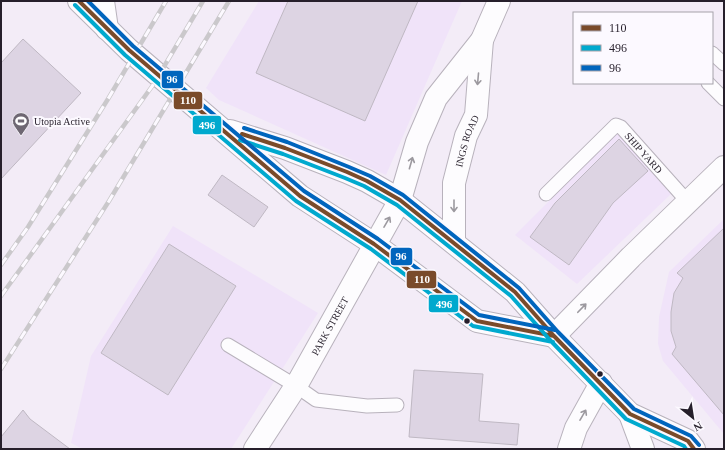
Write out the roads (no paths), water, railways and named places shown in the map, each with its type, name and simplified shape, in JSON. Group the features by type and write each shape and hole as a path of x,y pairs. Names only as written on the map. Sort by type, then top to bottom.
{"main road":[{"path":"79,1 129,50 300,196 374,244 477,320 554,336"},
{"path":"103,1 107,29"},
{"name":"INGS ROAD","path":"400,200 417,142 436,98 482,40 499,1"},
{"name":"INGS ROAD","path":"454,242 454,183 466,136 476,115 482,40"},
{"path":"221,128 285,148 347,172 367,181 400,200 515,292 554,336 630,414 688,441 694,449"},
{"path":"554,336 666,222 724,167"},
{"name":"PARK STREET","path":"255,449 296,386 374,244 400,200"},
{"path":"569,449 576,428 602,384"},
{"path":"630,414 643,449"}],"lane":[{"path":"713,54 724,64"},
{"path":"709,84 724,99"},
{"name":"SHIP YARD","path":"546,194 616,125 621,127 688,202"},
{"path":"228,345 296,386 316,400 367,406 397,405"}],"railway":[{"path":"1,265 28,227 108,99 166,1"},
{"path":"1,296 153,85 203,1"},
{"path":"1,369 109,201 229,1"}],"place":[{"name":"Utopia Active","path":"21,136"}]}
